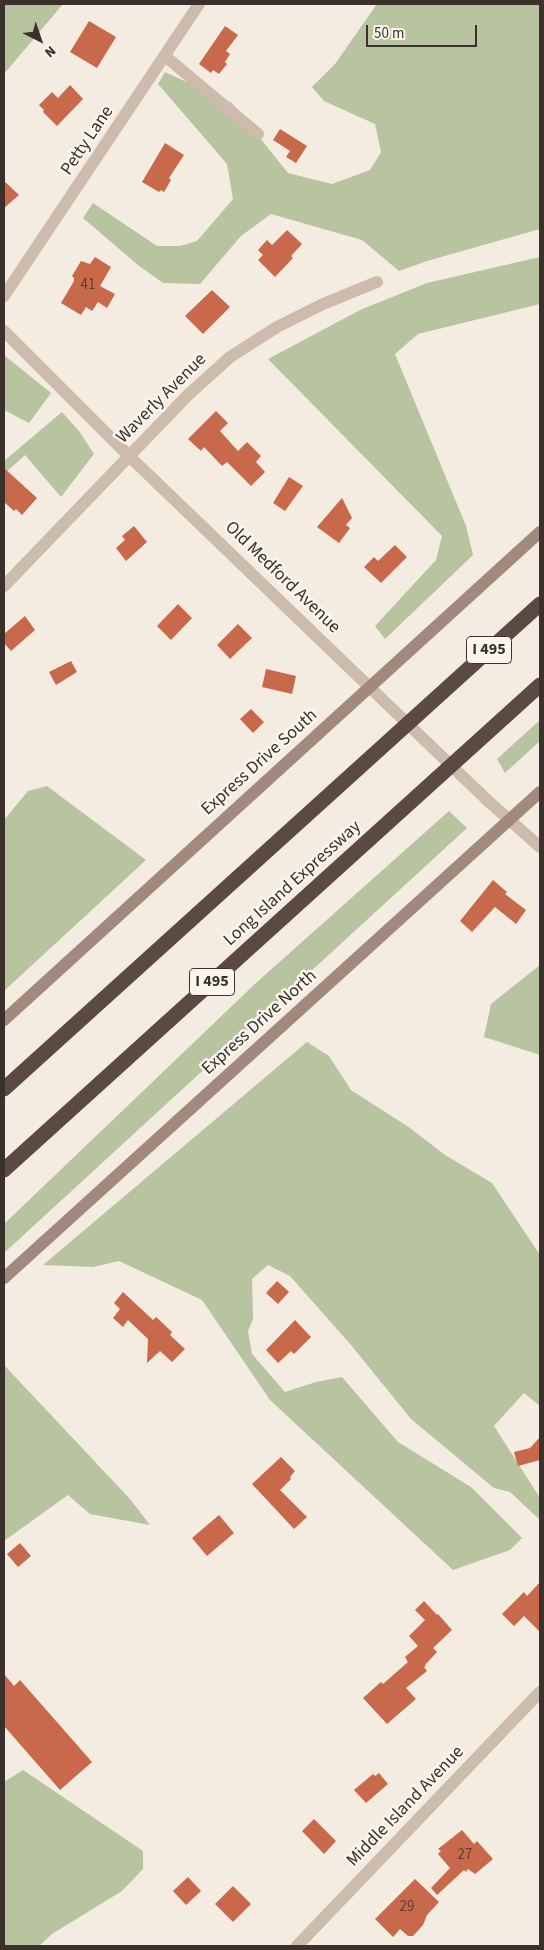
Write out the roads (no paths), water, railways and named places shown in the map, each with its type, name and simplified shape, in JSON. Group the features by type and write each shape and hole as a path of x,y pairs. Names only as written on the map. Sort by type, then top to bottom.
{"highway":[{"name":"I 495","path":"4,1089 540,604"},
{"name":"Long Island Expressway","path":"4,1170 540,685"}],"main road":[{"name":"Express Drive South","path":"4,1020 540,532"},
{"name":"Express Drive North","path":"4,1278 540,792"}],"street":[{"name":"Petty Lane","path":"4,296 199,4"},
{"path":"166,56 258,134"},
{"name":"Waverly Avenue","path":"4,586 188,395 230,357 277,327 323,304 376,282"},
{"name":"Old Medford Avenue","path":"4,331 129,456 540,847"},
{"name":"Middle Island Avenue","path":"297,1946 540,1692"}]}
